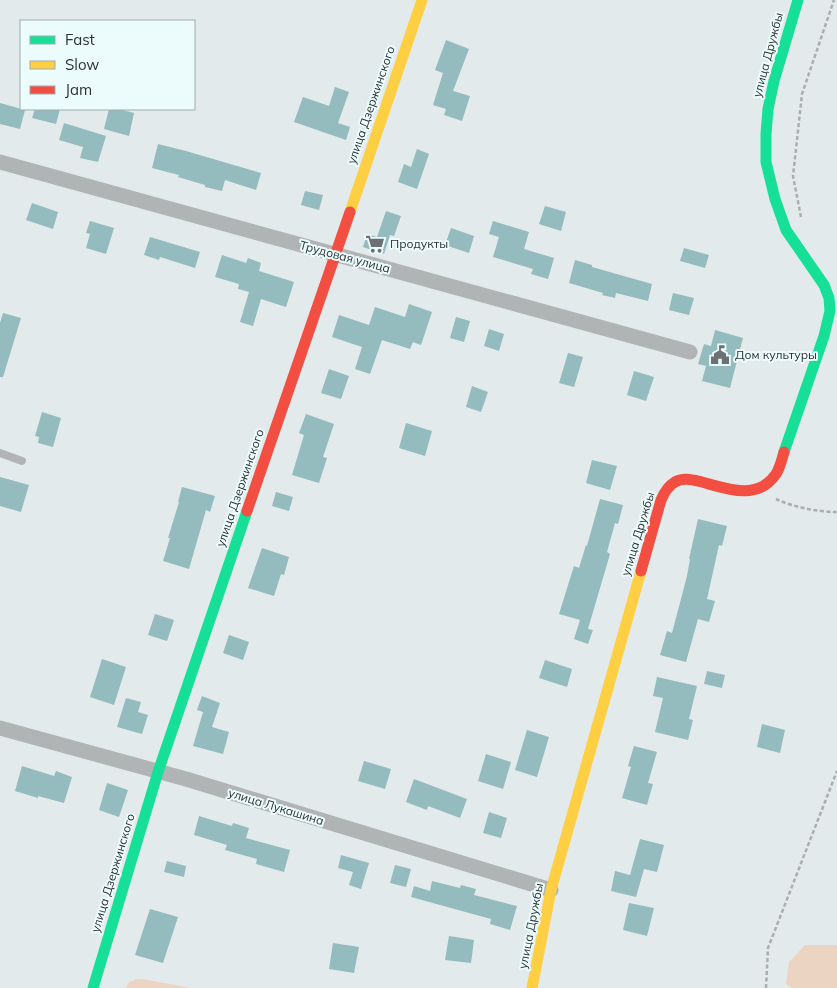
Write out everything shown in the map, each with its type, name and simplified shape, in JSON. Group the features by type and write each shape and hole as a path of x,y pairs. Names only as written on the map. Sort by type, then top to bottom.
{"street":[{"name":"улица Дзержинского","path":"93,988 158,772 422,0"},
{"name":"улица Дружбы","path":"532,988 551,890 661,500 674,482 686,478 730,490 747,492 758,490 775,476 824,336 830,311 829,298 824,285 786,230 775,199 766,162 768,109 774,81 798,0"},
{"name":"Трудовая улица","path":"0,162 690,352"},
{"name":"улица Лукашина","path":"0,728 158,772 551,890"}],"lane":[{"path":"0,453 22,460"}],"path":[{"path":"802,221 793,176 802,94 834,0"},
{"path":"758,490 783,502 824,512 837,512"},
{"path":"766,988 768,948 837,771"}],"shaded area":[{"path":"805,945 837,945 837,988 792,988 786,984 789,962"},
{"path":"136,979 191,988 126,988 129,982"}],"building":[{"path":"446,40 469,49 453,91 470,96 462,121 444,115 446,109 433,105 443,73 435,70"},
{"path":"335,87 349,92 338,123 350,127 346,140 294,122 303,97 329,106"},
{"path":"0,103 25,110 20,129 0,124"},
{"path":"35,110 60,110 56,124 32,118"},
{"path":"109,110 123,110 134,113 129,136 104,129"},
{"path":"64,123 106,136 98,162 80,158 83,147 59,140"},
{"path":"158,144 261,173 256,190 225,180 222,191 178,177 179,175 152,168"},
{"path":"417,149 429,154 417,189 398,182 404,164 411,167"},
{"path":"305,191 323,195 319,210 301,205"},
{"path":"32,203 58,212 53,229 26,220"},
{"path":"545,206 566,212 561,231 539,224"},
{"path":"386,211 401,216 394,236 390,235 384,254 363,247 367,234 377,237"},
{"path":"90,221 114,228 106,254 86,248 90,234 86,233"},
{"path":"493,221 529,232 524,249 554,258 548,279 531,274 533,269 493,257 499,237 489,234"},
{"path":"451,228 474,236 469,253 445,245"},
{"path":"150,237 200,252 195,268 160,257 159,260 144,255"},
{"path":"684,248 709,255 705,268 680,261"},
{"path":"222,255 246,263 248,258 261,263 259,271 294,282 286,307 261,299 253,326 240,322 249,292 238,289 239,284 215,277"},
{"path":"575,260 592,265 592,267 652,284 648,301 616,293 615,298 569,283"},
{"path":"673,293 694,298 689,315 669,310"},
{"path":"409,304 432,312 421,345 413,342 410,349 382,340 370,374 355,369 362,347 332,337 339,315 369,325 375,307 405,317"},
{"path":"3,313 21,318 3,377 0,377 0,323"},
{"path":"456,317 470,321 464,342 450,338"},
{"path":"489,329 504,334 499,351 484,346"},
{"name":"Дом культуры","path":"715,330 743,338 730,388 702,381 706,366 698,364 704,344 711,346"},
{"path":"568,353 583,357 574,387 559,383"},
{"path":"329,369 349,376 341,399 321,393"},
{"path":"634,371 654,377 646,401 627,395"},
{"path":"472,386 488,392 481,412 466,407"},
{"path":"42,412 61,418 53,447 38,443 39,437 35,436"},
{"path":"306,414 334,424 323,457 327,458 319,483 292,475 304,435 299,433"},
{"path":"406,423 432,431 425,456 399,448"},
{"path":"592,460 617,466 610,490 586,483"},
{"path":"0,477 29,485 21,512 0,506"},
{"path":"182,487 215,496 210,512 206,510 189,569 163,561"},
{"path":"276,492 293,497 289,511 272,506"},
{"path":"600,499 623,505 618,524 615,523 607,552 610,554 588,629 593,630 588,644 574,639 580,620 559,614 574,566 579,568 587,546"},
{"path":"698,519 727,526 722,546 719,545 707,599 715,601 709,622 698,619 686,662 660,655 667,631 672,633 687,576"},
{"path":"262,548 289,557 284,575 281,574 274,596 248,588"},
{"path":"155,614 174,620 167,641 148,635"},
{"path":"229,635 249,642 243,660 223,653"},
{"path":"102,659 126,667 114,705 90,697"},
{"path":"545,660 572,669 567,687 539,678"},
{"path":"707,671 725,675 722,688 704,684"},
{"path":"657,677 697,686 689,719 693,720 688,740 655,732 663,698 653,696"},
{"path":"202,696 220,703 212,727 229,732 223,754 193,746 203,712 197,710"},
{"path":"126,698 141,702 138,712 148,715 142,734 117,727"},
{"path":"762,724 785,730 780,753 757,747"},
{"path":"527,730 549,737 537,777 515,770"},
{"path":"634,746 657,752 648,783 653,784 647,805 622,798 631,767 628,766"},
{"path":"486,754 511,762 503,789 478,781"},
{"path":"364,761 391,769 385,789 358,781"},
{"path":"22,766 54,776 56,771 72,777 64,803 15,791"},
{"path":"414,779 467,799 460,818 428,806 427,810 406,802"},
{"path":"107,783 128,790 119,817 99,810"},
{"path":"489,812 507,818 501,838 483,833"},
{"path":"199,816 232,826 233,823 249,828 246,838 290,850 284,872 256,864 257,859 225,850 227,845 194,835"},
{"path":"640,839 664,845 657,872 644,869 636,897 611,891 615,871 630,875"},
{"path":"341,855 369,863 361,889 349,885 353,872 338,868"},
{"path":"167,861 186,866 184,877 164,872"},
{"path":"395,865 411,869 406,887 390,883"},
{"path":"432,881 460,888 461,885 476,889 474,895 517,906 510,930 490,924 491,919 411,897 414,886 430,891"},
{"path":"629,903 654,908 647,936 623,930"},
{"path":"150,909 178,917 163,963 135,955"},
{"path":"449,936 474,940 471,963 445,960"},
{"path":"333,943 359,947 354,973 329,969"}],"traffic: fast":[{"path":"784,452 824,336 830,311 829,298 824,285 786,230 775,199 766,162 768,109 774,81 798,0"},
{"path":"93,988 158,772 247,511"}],"traffic: slow":[{"path":"350,212 422,0"},
{"path":"532,988 551,890 641,571"}],"traffic: jam":[{"path":"247,511 350,212"},
{"path":"641,571 661,500 666,490 673,484 678,480 688,479 732,490 742,491 760,488 776,474 784,452"}],"place":[{"name":"Продукты","path":"375,244"},
{"name":"Дом культуры","path":"720,355"}]}
